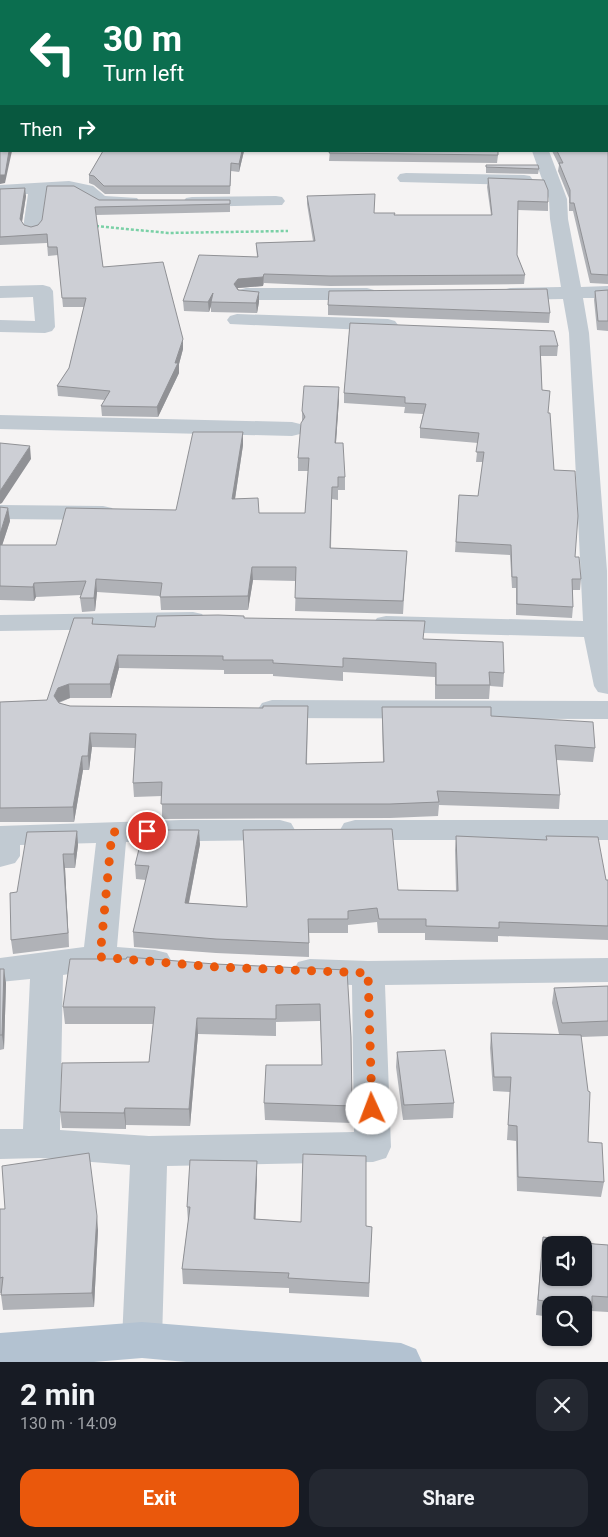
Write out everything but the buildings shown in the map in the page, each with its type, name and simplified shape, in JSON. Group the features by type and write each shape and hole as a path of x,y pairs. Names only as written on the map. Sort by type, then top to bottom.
{"main road":[{"path":"0,1351 142,1340 401,1362"}],"street":[{"path":"540,152 558,199 559,219 572,294 569,332 601,571 602,630 608,686"},
{"path":"406,178 553,182"},
{"path":"0,190 69,186 87,190 100,202 149,203"},
{"path":"32,228 38,189"},
{"path":"176,202 276,201"},
{"path":"0,292 43,291 45,327 0,326"},
{"path":"493,294 608,292"},
{"path":"246,294 384,294"},
{"path":"237,320 403,326"},
{"path":"0,422 292,429"},
{"path":"0,512 126,513"},
{"path":"0,623 218,619"},
{"path":"367,623 602,630"},
{"path":"250,709 608,710"},
{"path":"0,856 4,856 6,835 181,830 608,830"},
{"path":"100,957 112,832"},
{"path":"0,970 100,957 187,964"},
{"path":"41,1143 47,965"},
{"path":"283,970 368,973 608,970"},
{"path":"0,1144 41,1143 150,1151 373,1147 368,973"},
{"path":"142,1340 150,1151"}],"path":[{"path":"96,226 132,232 194,234 288,230"}],"route":[{"path":"147,831 112,832 100,957 216,967 368,973 372,1109"}]}
